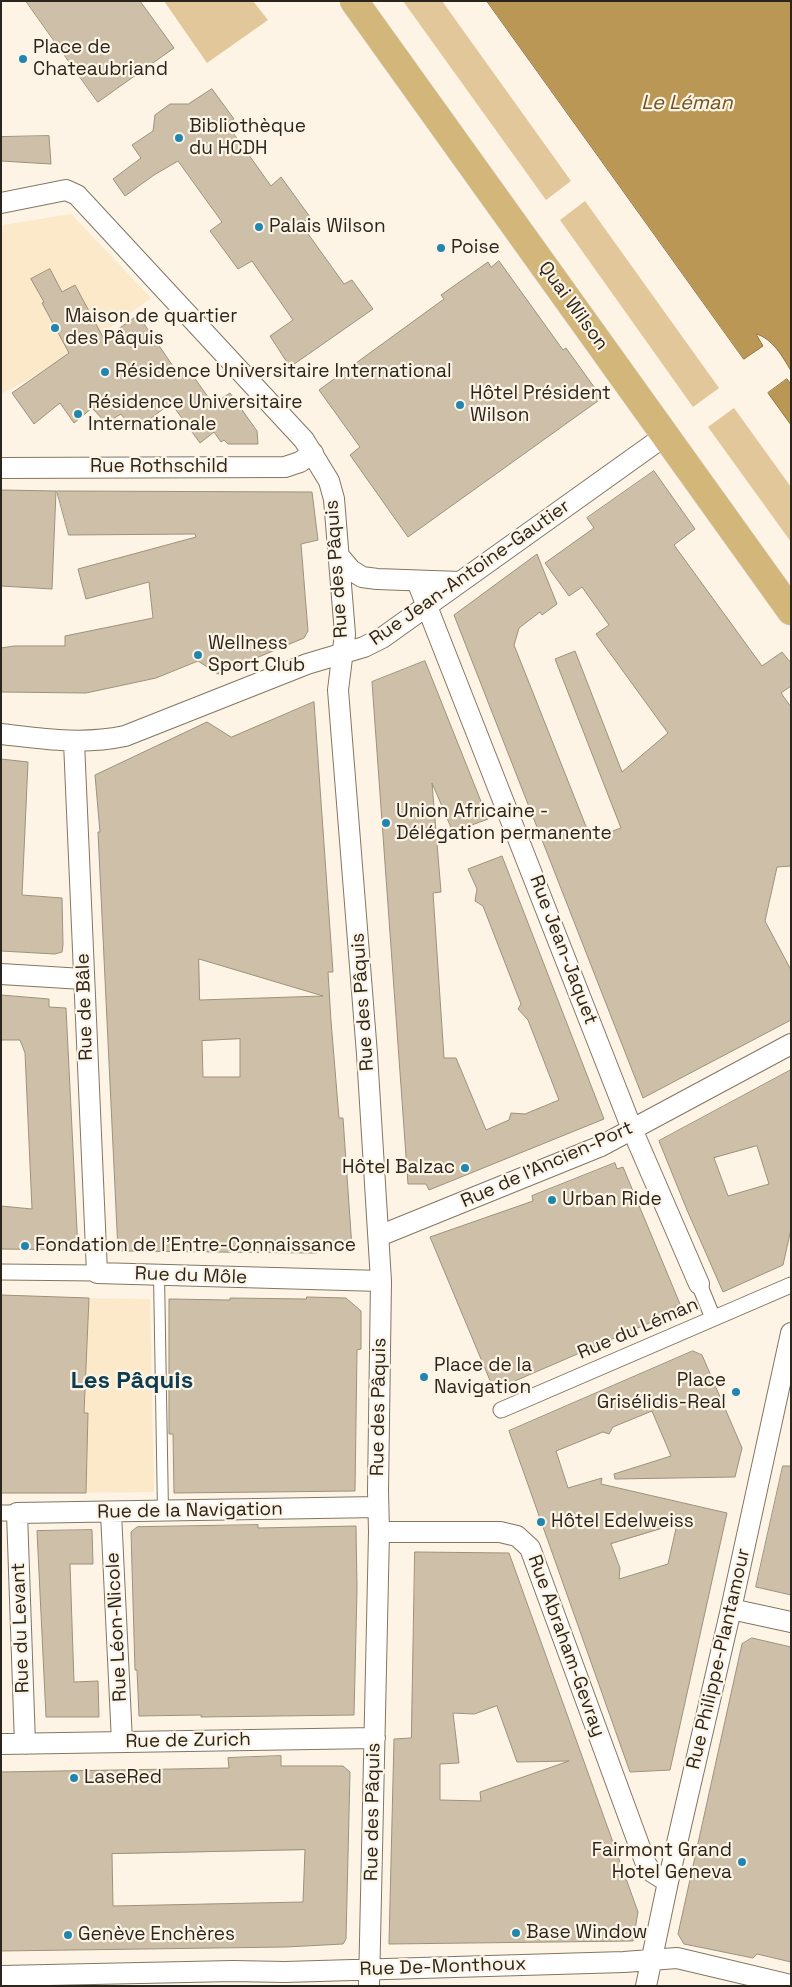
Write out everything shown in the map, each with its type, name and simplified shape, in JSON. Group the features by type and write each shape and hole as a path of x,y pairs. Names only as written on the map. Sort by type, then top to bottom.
{"main road":[{"name":"Quai Wilson","path":"354,1 791,611"}],"street":[{"name":"Rue des Pâquis","path":"1,203 66,190 72,192 111,231 304,440 329,482 334,499 345,634 338,690 368,1063 381,1281 379,1532 369,1978"},
{"name":"Rue Jean-Antoine-Gautier","path":"1,734 74,742 101,741 125,736 307,664 364,648 382,638 666,435"},
{"name":"Rue Rothschild","path":"1,468 285,467 300,462 313,453"},
{"path":"339,556 351,570 362,577 460,582"},
{"name":"Rue Jean-Jaquet","path":"417,581 632,1129 713,1318"},
{"name":"Rue de Bâle","path":"74,742 97,1273"},
{"path":"1,974 83,979"},
{"name":"Rue de l'Ancien-Port","path":"379,1236 601,1146 791,1044"},
{"name":"Rue du Môle","path":"1,1272 381,1281"},
{"name":"Rue du Léman","path":"501,1410 791,1285"},
{"name":"Rue Philippe-Plantamour","path":"646,1986 791,1333"},
{"name":"Rue de la Navigation","path":"9,1513 163,1512 378,1507"},
{"name":"Rue Léon-Nicole","path":"111,1512 122,1742"},
{"name":"Rue du Levant","path":"9,1513 25,1744"},
{"name":"Rue Abraham-Gevray","path":"379,1532 500,1532 517,1536 530,1548 646,1864 652,1872 668,1882"},
{"path":"731,1609 791,1622"},
{"name":"Rue de Zurich","path":"1,1744 375,1738"},
{"name":"Rue De-Monthoux","path":"1,1976 78,1980 369,1978 677,1958 791,1984"}],"lane":[{"path":"159,1275 163,1512"}],"shaded area":[{"path":"164,1 253,1 268,20 207,63"},
{"path":"403,1 442,1 571,181 546,200"},
{"path":"585,201 719,388 693,407 560,220"},
{"name":"Maison de quartier des Pâquis","path":"71,214 151,298 68,358 1,394 1,236 3,225"},
{"path":"734,408 791,487 791,542 708,427"},
{"path":"1,1297 150,1299 154,1492 1,1494"}],"water":[{"name":"Le Léman","path":"487,1 791,1 791,371 781,354 772,344 756,334 763,346 744,359"},
{"path":"787,379 791,384 791,425 768,393"}],"building":[{"path":"26,1 140,1 174,48 98,102"},
{"name":"Palais Wilson","path":"212,89 234,119 226,123 271,186 281,177 310,217 301,224 344,284 352,280 373,309 290,367 270,336 293,320 252,261 238,269 210,231 222,222 178,161 154,175 125,196 113,179 141,158 132,145 153,131 155,115 170,104 188,104"},
{"path":"49,136 51,164 1,161 1,137"},
{"name":"Hôtel Président Wilson","path":"499,261 563,350 566,348 602,398 408,537 350,455 360,447 319,390 444,299 441,295 488,262 491,267"},
{"path":"50,269 62,292 75,285 104,339 138,315 177,372 186,366 213,404 230,393 257,431 258,444 228,444 224,440 221,442 214,432 200,443 171,403 134,431 121,414 106,423 92,408 74,423 60,403 34,424 12,393 69,353 31,279"},
{"path":"654,471 695,529 674,545 762,666 782,652 791,663 791,686 781,693 791,707 791,866 777,867 765,921 791,970 791,1020 643,1098 454,615 537,554 557,604 542,615 540,612 519,628 514,645 591,839 621,828 555,659 575,651 622,772 668,733 596,634 609,625 582,587 569,596 545,563 594,528 587,518"},
{"path":"1,490 56,491 52,589 1,586"},
{"path":"57,491 312,492 318,540 301,544 308,631 304,638 218,674 198,661 156,678 86,693 1,692 1,648 14,646 65,646 65,636 153,618 149,582 86,599 78,569 196,537 195,534 69,535"},
{"path":"425,661 488,819 453,832 432,783 441,892 433,893 444,1058 456,1058 486,1130 509,1120 511,1113 525,1114 559,1100 528,1020 518,1009 521,1004 483,906 475,901 477,889 468,869 502,856 604,1119 429,1190 426,1184 408,1184 372,682"},
{"path":"314,702 333,972 328,972 331,1021 339,1118 343,1118 352,1248 317,1248 317,1253 118,1251 98,832 100,832 95,775 207,722 231,737","holes":["199,959 323,996 200,1000","240,1039 240,1077 203,1077 202,1041"]},
{"path":"1,759 28,762 22,895 62,898 62,952 55,954 1,951"},
{"path":"1,995 49,999 49,1007 66,1008 78,1250 1,1249 1,1206 32,1209 25,1053 20,1040 1,1040"},
{"path":"791,1070 791,1229 783,1265 723,1292 659,1141","holes":["757,1146 769,1184 728,1196 714,1158"]},
{"path":"615,1163 617,1169 623,1167 680,1304 675,1306 677,1311 494,1390 430,1237 533,1201 532,1196"},
{"path":"1,1295 89,1298 84,1413 88,1413 86,1493 1,1493"},
{"path":"307,1297 346,1298 361,1311 361,1349 357,1350 355,1491 174,1493 173,1434 169,1434 169,1299 306,1299"},
{"path":"693,1351 702,1355 742,1448 735,1477 615,1479 614,1474 671,1456 652,1411 613,1427 609,1434 603,1432 556,1451 568,1488 602,1478 601,1484 727,1513 670,1770 630,1772 509,1431","holes":["677,1524 668,1564 619,1579 620,1568 611,1544"]},
{"path":"783,1466 791,1466 791,1595 756,1587"},
{"path":"258,1525 258,1528 356,1526 357,1589 354,1715 139,1716 137,1670 135,1670 131,1532 137,1527"},
{"path":"92,1530 93,1564 70,1564 74,1682 98,1681 99,1717 46,1717 37,1531"},
{"path":"415,1552 509,1553 638,1912 633,1941 389,1944 394,1739 411,1738","holes":["497,1706 517,1762 569,1761 480,1792 481,1801 440,1800 440,1764 459,1763 453,1713 474,1714"]},
{"name":"Fairmont Grand Hotel Geneva","path":"752,1638 791,1647 791,1962 757,1954 753,1958 684,1944 678,1934 742,1644"},
{"path":"281,1756 281,1766 343,1766 350,1772 346,1939 343,1944 286,1947 1,1951 1,1772 229,1768 228,1758","holes":["305,1850 303,1902 113,1906 112,1854"]}],"place":[{"name":"Place de Chateaubriand","path":"23,59"},
{"name":"Bibliothèque du HCDH","path":"179,138"},
{"name":"Palais Wilson","path":"259,227"},
{"name":"Poise","path":"441,248"},
{"name":"Maison de quartier des Pâquis","path":"55,328"},
{"name":"Résidence Universitaire International","path":"105,372"},
{"name":"Hôtel Président Wilson","path":"460,405"},
{"name":"Résidence Universitaire Internationale","path":"78,414"},
{"name":"Wellness Sport Club","path":"198,655"},
{"name":"Union Africaine - Délégation permanente","path":"386,823"},
{"name":"Hôtel Balzac","path":"465,1168"},
{"name":"Urban Ride","path":"552,1200"},
{"name":"Fondation de l'Entre-Connaissance","path":"25,1246"},
{"name":"Place de la Navigation","path":"424,1377"},
{"name":"Place Grisélidis-Real","path":"736,1392"},
{"name":"Hôtel Edelweiss","path":"541,1522"},
{"name":"LaseRed","path":"74,1778"},
{"name":"Fairmont Grand Hotel Geneva","path":"742,1862"},
{"name":"Base Window","path":"516,1933"},
{"name":"Genève Enchères","path":"68,1935"}],"district":[{"name":"Les Pâquis","path":"132,1381"}]}
